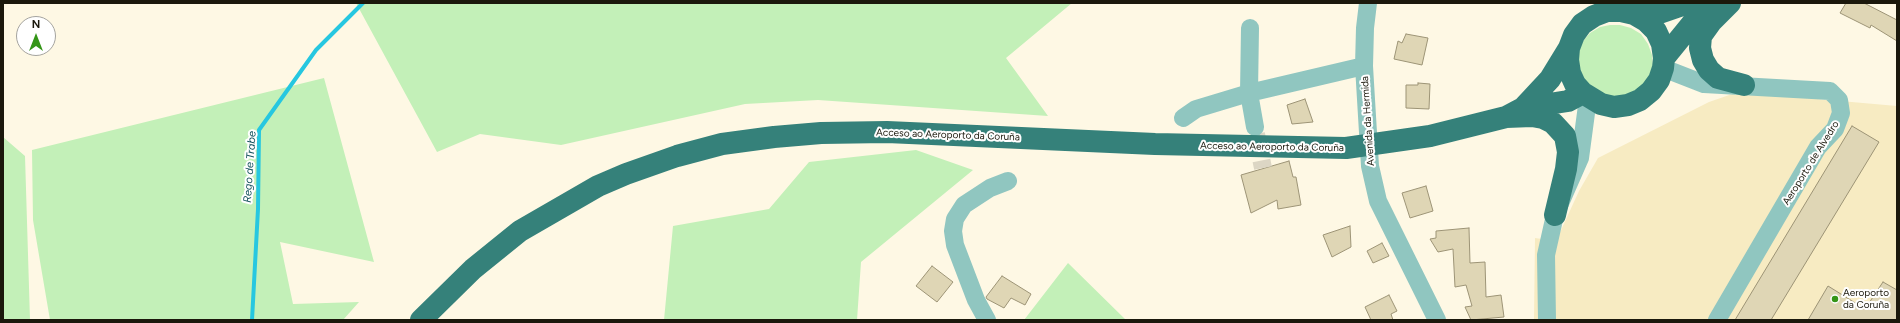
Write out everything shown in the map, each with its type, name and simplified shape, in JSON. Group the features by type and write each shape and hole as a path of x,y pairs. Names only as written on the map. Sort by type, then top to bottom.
{"highway":[{"path":"1514,113 1550,80 1569,48 1574,35 1582,24 1594,16 1607,11 1621,11 1634,14 1659,13 1688,3"},
{"path":"1569,48 1568,60 1570,73 1575,84 1586,96 1601,104 1614,107 1634,102 1651,91 1659,80 1664,63 1699,15 1716,3"},
{"path":"1730,3 1704,31 1701,36 1700,48 1703,60 1709,70 1718,78 1744,85"},
{"path":"1634,14 1646,21 1656,32 1662,44 1664,63"},
{"name":"Acceso ao Aeroporto da Coruña","path":"421,320 473,269 520,231 598,186 626,174 677,156 722,144 774,137 821,133 887,132 1155,144 1346,148 1430,136 1514,113 1586,96"},
{"path":"1514,113 1543,118 1553,123 1565,136 1568,152 1566,169 1555,214"}],"street":[{"name":"Avenida da Hermida","path":"1368,3 1365,28 1364,66 1370,166 1378,200 1437,320"},
{"path":"1250,28 1249,93 1255,127"},
{"name":"Aeroporto de Alvedro","path":"1664,63 1704,84 1744,85 1830,91 1839,100 1841,113 1835,129 1818,147 1717,320"},
{"path":"1183,118 1196,109 1249,93 1364,66"},
{"path":"1547,320 1546,255 1555,214 1580,158 1586,96"},
{"path":"986,320 955,245 953,231 955,219 964,205 990,188 1008,181"}],"shaded area":[{"name":"Aeroporto da Coruña","path":"1738,92 1897,106 1897,320 1534,320 1535,238 1556,241 1579,191 1598,158 1709,102"}],"green space":[{"path":"356,3 1072,3 1006,58 1048,116 818,100 745,104 561,145 480,134 437,152"},
{"path":"1620,25 1631,28 1641,34 1648,44 1652,55 1653,67 1649,79 1642,89 1620,100 1597,96 1578,71 1579,50 1583,41 1590,33 1600,27"},
{"path":"324,78 374,262 280,242 293,304 359,302 343,320 50,320 33,220 32,150"},
{"path":"3,137 25,156 30,320 3,320"},
{"path":"916,150 973,170 861,262 857,320 664,320 673,226 769,209 809,162"},
{"path":"1068,263 1126,320 1024,320"}],"building":[{"path":"1846,3 1864,3 1897,20 1897,41 1871,25 1870,28 1840,13"},
{"path":"1406,34 1428,38 1422,65 1394,59 1398,41 1402,43"},
{"path":"1418,83 1430,84 1429,109 1406,108 1406,85 1418,85"},
{"path":"1305,99 1313,122 1292,124 1287,105"},
{"path":"1852,126 1879,142 1771,320 1735,320"},
{"path":"1289,161 1293,177 1296,177 1301,205 1278,209 1277,200 1251,213 1241,175"},
{"path":"1426,186 1433,211 1410,218 1402,193"},
{"path":"1350,226 1351,247 1332,257 1323,235"},
{"path":"1469,228 1470,263 1485,262 1486,297 1501,295 1504,317 1471,320 1465,307 1472,306 1466,285 1455,287 1453,249 1438,252 1430,239 1436,238 1436,231"},
{"path":"1382,243 1389,256 1373,263 1367,251"},
{"path":"932,266 953,282 937,302 916,286"},
{"path":"1002,276 1031,294 1025,305 1011,298 1004,308 987,299 986,297"},
{"name":"Aeroporto da Coruña","path":"1883,282 1897,290 1897,320 1808,320 1828,286 1865,309"},
{"path":"1389,295 1397,311 1391,314 1393,320 1371,320 1365,307"}],"waterway":[{"name":"Rego de Trabe","path":"252,320 258,209 259,130 316,50 363,3"}],"tunnel":[{"path":"1256,134 1263,168"}],"place":[{"name":"Aeroporto da Coruña","path":"1835,299"}]}
